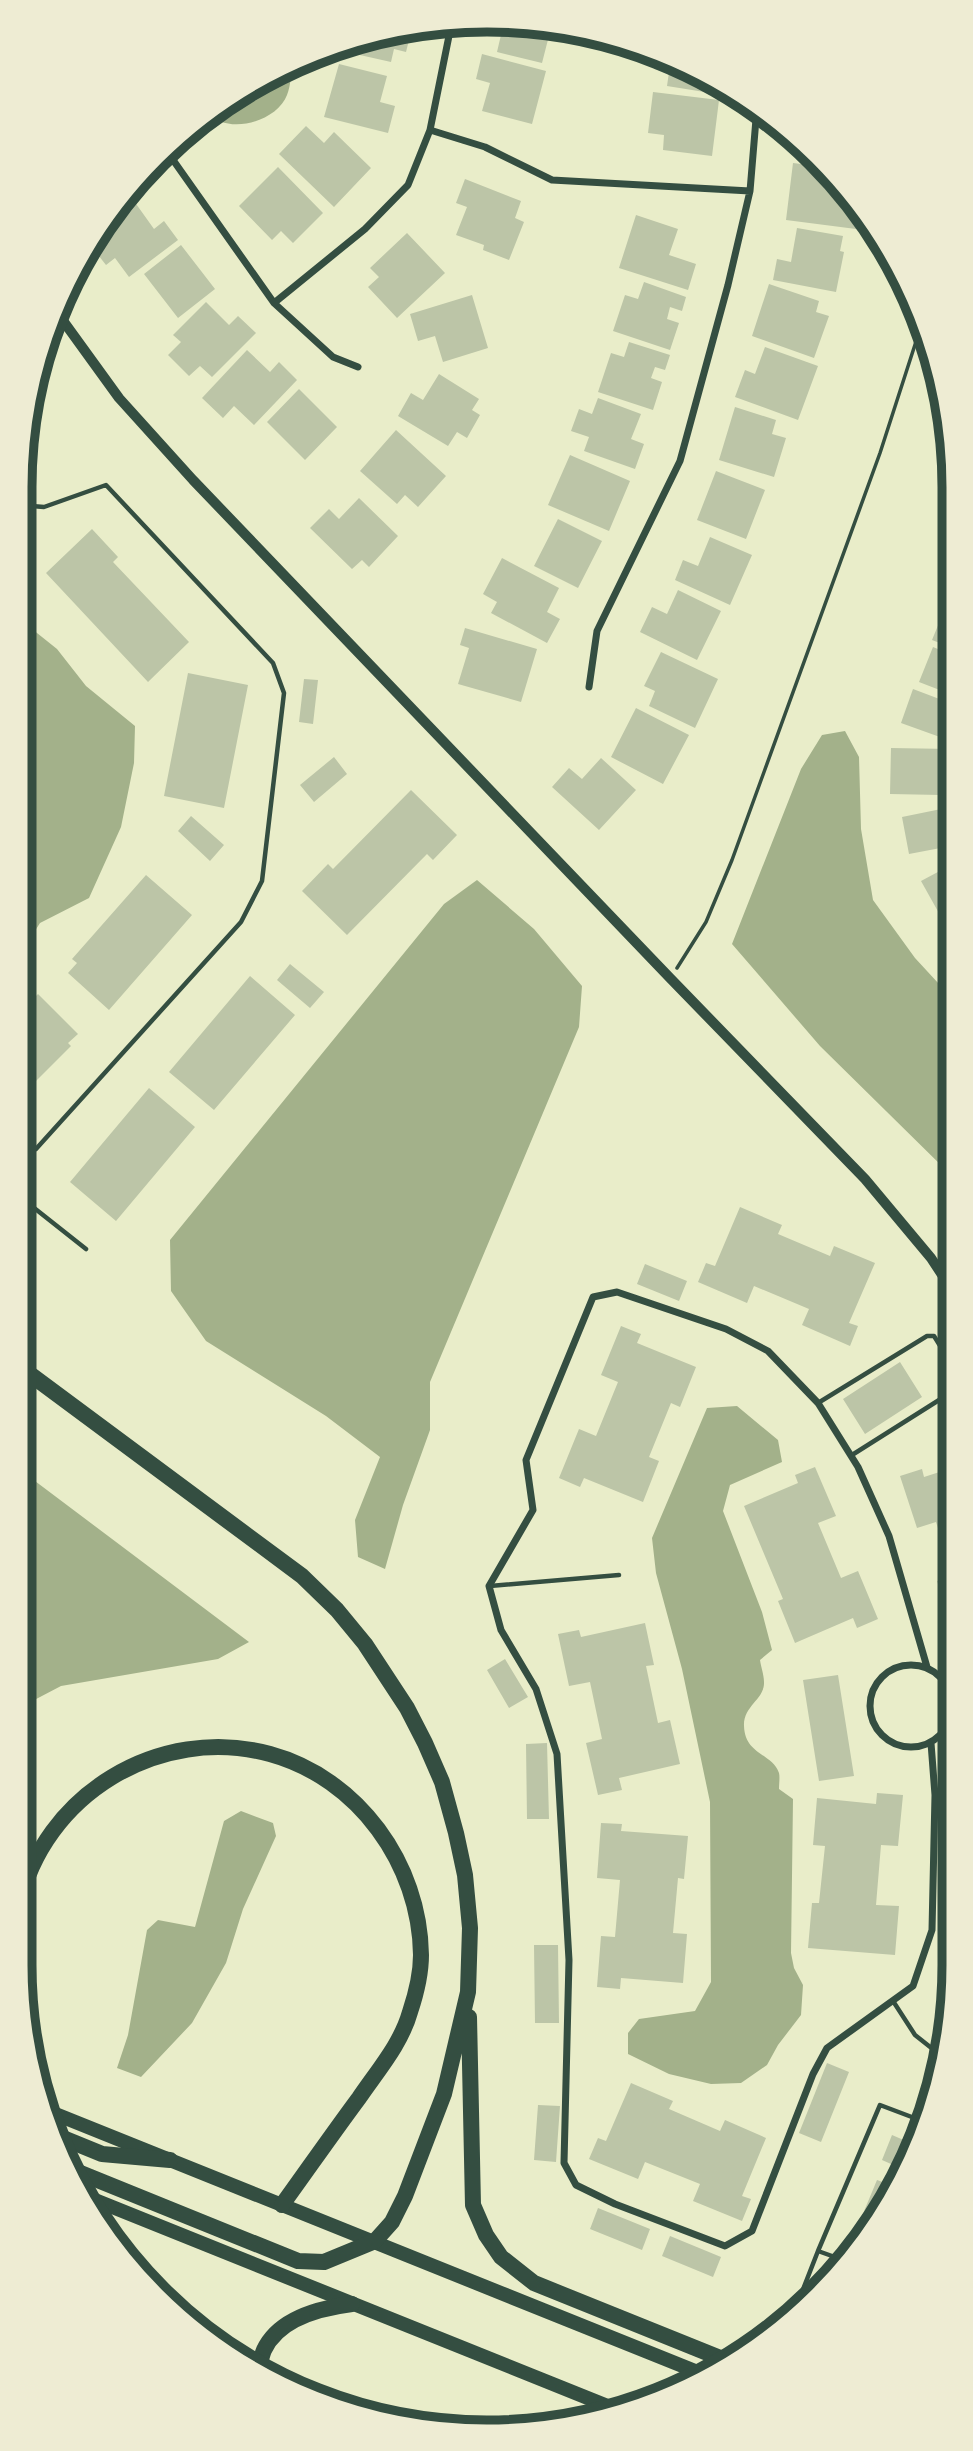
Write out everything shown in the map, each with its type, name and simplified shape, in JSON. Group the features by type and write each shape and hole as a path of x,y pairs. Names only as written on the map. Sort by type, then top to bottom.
{"highway":[{"path":"32,1376 302,1576 337,1610 365,1644 407,1708 425,1743 449,1808 465,1875 470,1928 468,1992 473,2205 486,2235 501,2257 534,2283 717,2357"},
{"path":"32,1868 40,1850 60,1820 89,1792 122,1770 164,1754 201,1749 224,1748 270,1754 305,1768 333,1784 366,1813 387,1841 405,1875 415,1910 421,1955 417,1987 409,2015 396,2046 282,2205"},
{"path":"82,2174 299,2261 324,2262 375,2241 392,2222 405,2196 444,2094 468,1992"},
{"path":"57,2114 693,2370"},
{"path":"66,2139 102,2154 170,2160"},
{"path":"98,2201 603,2404"},
{"path":"261,2360 264,2350 287,2323 328,2307 352,2304"}],"street":[{"path":"274,303 365,229 408,185 430,130 450,33"},
{"path":"589,687 597,631 680,461 750,191 756,121"},
{"path":"430,130 485,147 552,180 750,191"},
{"path":"172,158 274,303 333,357 358,367"},
{"path":"63,320 120,398 193,480 865,1179 942,1275"},
{"path":"927,1667 889,1536 851,1456 818,1403 768,1351 726,1329 617,1292 593,1297 526,1460 533,1510 489,1586 501,1630 536,1689 557,1754 569,1960 564,2163 576,2185 614,2204 725,2246 752,2231 813,2074 827,2048 913,1986 932,1930 935,1795 931,1742"},
{"path":"942,1678 927,1667 900,1665 887,1671 874,1688 870,1708 872,1721 880,1733 903,1747 917,1747 931,1742 942,1732"}],"lane":[{"path":"32,506 44,507 106,485 273,663 284,692 262,881 241,922 36,1149 32,1150"},
{"path":"32,1206 86,1249"},
{"path":"818,1403 927,1336 934,1336 942,1349"},
{"path":"851,1456 942,1398"},
{"path":"489,1586 619,1575"},
{"path":"892,2000 915,2035 934,2050"},
{"path":"802,2292 880,2105 914,2118"},
{"path":"818,2251 835,2258"}],"path":[{"path":"687,953 706,922 732,860 880,453 917,339"}],"shaded area":[{"path":"291,75 287,95 273,112 250,123 227,123 218,120 259,92"},
{"path":"32,629 57,649 86,686 135,726 134,763 121,827 89,898 40,923 32,936"},
{"path":"845,731 859,757 861,829 873,900 915,958 942,987 942,1166 820,1046 732,944 801,769 822,735"},
{"path":"477,880 534,929 582,986 579,1027 430,1382 430,1430 403,1505 385,1569 358,1557 355,1520 380,1457 326,1416 206,1341 171,1291 170,1240 444,904"},
{"path":"737,1406 778,1440 782,1462 730,1485 723,1511 762,1612 772,1650 760,1660 763,1688 747,1713 744,1726 749,1743 776,1766 779,1789 793,1799 791,1953 794,1968 803,1985 801,2015 778,2045 767,2065 741,2083 711,2084 669,2074 628,2054 628,2033 639,2019 695,2011 711,1982 710,1802 682,1669 656,1573 652,1538 707,1408"},
{"path":"32,1479 249,1642 218,1659 61,1686 32,1701"},
{"path":"241,1811 273,1823 276,1836 243,1909 226,1963 192,2023 141,2077 117,2068 128,2035 147,1930 158,1920 195,1927 224,1821"}],"building":[{"path":"502,32 549,36 542,63 497,52"},
{"path":"409,38 406,52 394,49 391,62 350,53"},
{"path":"482,54 546,71 532,124 482,111 490,83 476,79"},
{"path":"339,64 387,76 380,102 395,106 388,133 324,117"},
{"path":"655,64 661,66 717,94 667,86 669,72 654,69"},
{"path":"653,92 719,100 712,156 663,150 664,135 648,133"},
{"path":"306,126 324,143 334,132 371,168 334,207 279,154"},
{"path":"793,163 808,165 829,186 857,223 856,229 786,220"},
{"path":"278,167 323,213 293,243 281,231 272,240 239,206"},
{"path":"465,179 521,201 515,218 524,222 509,260 483,250 484,245 456,235 467,207 456,203"},
{"path":"134,201 154,229 164,221 178,240 129,277 115,258 106,265 96,253"},
{"path":"636,215 678,229 669,255 696,264 688,290 619,268"},
{"path":"797,228 843,236 840,251 844,252 836,292 773,280 777,259 791,262"},
{"path":"407,233 445,273 397,318 368,287 379,277 370,268"},
{"path":"181,245 215,289 178,318 144,274"},
{"path":"644,282 686,297 682,311 670,307 667,319 679,323 670,350 613,331 625,295 638,299"},
{"path":"769,284 819,301 816,312 829,316 814,358 752,336"},
{"path":"472,295 488,348 443,362 435,336 418,341 410,314"},
{"path":"206,302 229,325 238,316 256,333 212,377 200,366 189,376 168,355 181,342 173,335"},
{"path":"629,342 670,355 665,370 655,367 651,378 662,382 653,410 598,392 611,353 624,357"},
{"path":"765,347 818,366 798,420 735,397 745,370 755,374"},
{"path":"247,350 270,372 279,362 297,380 254,425 234,406 223,418 202,398"},
{"path":"439,374 479,399 472,410 480,415 467,438 457,432 448,446 398,416 411,393 423,400"},
{"path":"299,389 337,427 305,460 267,422"},
{"path":"598,398 641,414 631,439 644,444 635,469 584,451 589,437 571,431 579,409 592,414"},
{"path":"735,407 776,420 772,434 786,438 774,477 719,460"},
{"path":"396,430 446,476 418,507 405,495 397,504 360,471"},
{"path":"570,455 630,481 609,531 548,505"},
{"path":"716,471 765,490 746,539 697,520"},
{"path":"359,498 398,536 369,567 362,560 352,569 310,528 329,509 339,519"},
{"path":"558,519 602,541 578,588 534,566"},
{"path":"92,529 118,557 113,562 189,642 148,682 46,573"},
{"path":"710,537 752,555 730,605 675,580 683,560 698,566"},
{"path":"502,558 559,588 547,612 560,619 547,643 491,613 497,602 483,594"},
{"path":"678,590 721,611 697,660 640,632 652,607 667,614"},
{"path":"942,616 942,644 932,640"},
{"path":"465,628 537,649 521,702 458,684 469,648 460,645"},
{"path":"933,647 942,651 942,691 919,682"},
{"path":"661,652 718,679 695,728 649,706 655,691 644,686"},
{"path":"188,673 248,685 224,808 164,796"},
{"path":"304,679 318,680 313,724 299,722"},
{"path":"913,689 942,700 942,738 901,723"},
{"path":"636,708 689,735 663,784 611,757"},
{"path":"891,748 942,749 941,795 890,794"},
{"path":"334,757 347,774 314,802 300,785"},
{"path":"601,758 636,790 599,830 552,787 569,768 582,779"},
{"path":"411,790 457,835 433,860 427,854 347,935 302,891 328,864 333,869"},
{"path":"942,809 942,848 909,854 902,817"},
{"path":"191,816 224,845 210,861 178,831"},
{"path":"942,870 940,915 921,881"},
{"path":"146,875 192,915 109,1010 68,973 77,963 72,959"},
{"path":"290,964 324,992 310,1008 277,980"},
{"path":"250,976 295,1015 214,1110 169,1072"},
{"path":"38,994 78,1034 68,1043 71,1046 32,1085 32,1000"},
{"path":"149,1088 195,1127 116,1221 70,1182"},
{"path":"740,1207 782,1225 778,1234 830,1256 834,1246 875,1263 849,1323 858,1326 850,1346 802,1325 809,1309 754,1286 747,1303 698,1282 706,1263 715,1266"},
{"path":"645,1264 687,1281 679,1301 637,1284"},
{"path":"621,1326 641,1334 637,1343 696,1367 680,1407 671,1403 649,1457 659,1461 643,1502 584,1478 580,1487 559,1478 579,1429 596,1436 618,1382 601,1375"},
{"path":"900,1362 922,1397 865,1434 843,1399"},
{"path":"815,1467 836,1516 818,1523 841,1578 858,1571 878,1619 857,1628 853,1618 795,1643 778,1601 783,1599 744,1506 798,1483 795,1475"},
{"path":"922,1469 924,1477 942,1471 942,1540 936,1522 917,1528 900,1476"},
{"path":"942,1579 942,1596 937,1581"},
{"path":"645,1623 654,1665 646,1666 658,1723 670,1720 680,1764 619,1778 622,1790 598,1795 586,1743 602,1739 590,1682 569,1686 558,1634 579,1630 581,1637"},
{"path":"505,1659 528,1697 509,1708 487,1670"},
{"path":"838,1675 854,1776 819,1781 803,1680"},
{"path":"547,1743 549,1819 527,1819 526,1744"},
{"path":"877,1793 903,1795 898,1846 881,1845 876,1905 899,1906 895,1955 808,1948 812,1903 819,1903 825,1846 813,1845 817,1798 876,1804"},
{"path":"601,1823 622,1824 621,1831 688,1836 684,1879 678,1878 673,1933 687,1934 683,1983 621,1978 620,1989 597,1987 601,1936 615,1937 620,1880 597,1878"},
{"path":"534,1945 558,1945 559,2023 535,2023"},
{"path":"827,2063 849,2072 821,2142 799,2133"},
{"path":"631,2083 673,2101 669,2109 720,2131 725,2120 766,2138 742,2196 751,2199 742,2221 693,2201 700,2184 645,2162 638,2179 589,2159 598,2138 606,2141"},
{"path":"538,2105 560,2106 556,2162 534,2160"},
{"path":"892,2135 906,2141 895,2166 882,2160"},
{"path":"877,2180 886,2183 865,2217 857,2227"},
{"path":"598,2208 650,2229 642,2250 590,2229"},
{"path":"670,2236 721,2257 713,2277 662,2256"}]}
